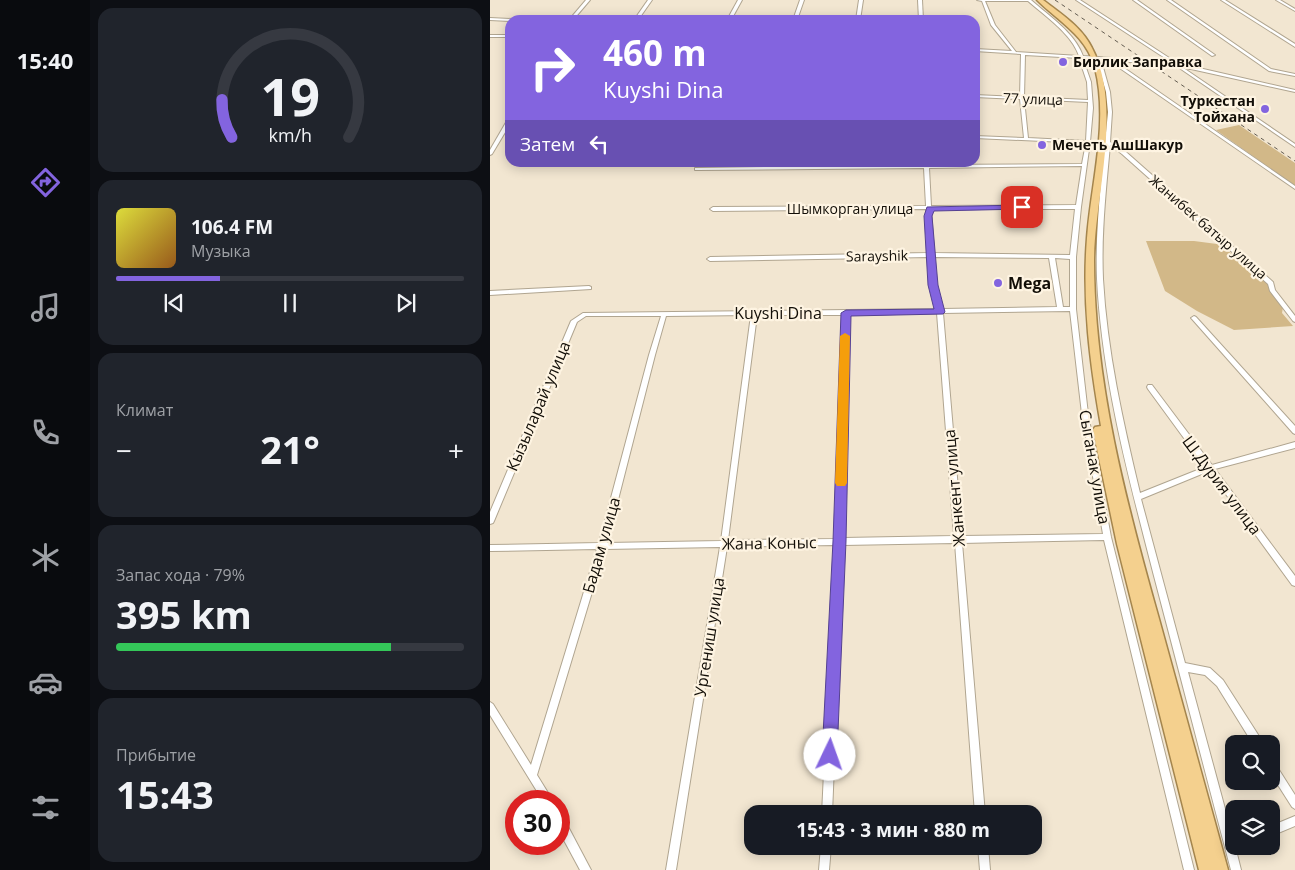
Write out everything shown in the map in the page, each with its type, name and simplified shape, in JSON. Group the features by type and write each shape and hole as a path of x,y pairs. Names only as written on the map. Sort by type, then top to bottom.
{"highway":[{"path":"1035,0 1075,36 1091,58 1097,91 1098,111 1086,219 1084,259 1086,328 1095,409 1123,544 1207,870"},
{"path":"1040,0 1080,35 1103,91 1103,111 1092,219 1090,260 1093,329 1103,409 1132,544 1220,870"}],"street":[{"path":"575,15 588,0"},
{"path":"640,15 650,0"},
{"path":"732,15 740,0"},
{"path":"797,15 802,0"},
{"path":"859,15 861,0"},
{"path":"920,0 921,15"},
{"path":"978,0 1029,0 1064,31 1078,48 1091,58 1108,92 1110,112 1109,143 1100,233 1100,278 1104,329 1116,404 1182,666 1225,819"},
{"path":"983,0 993,25 1015,53"},
{"path":"1078,0 1176,64 1295,146"},
{"path":"1135,0 1213,55"},
{"path":"1169,0 1270,70 1295,75"},
{"path":"1223,0 1295,46"},
{"path":"1278,0 1295,10"},
{"path":"490,19 505,20"},
{"path":"490,37 505,36"},
{"path":"980,50 1176,64 1295,91"},
{"path":"1023,53 1022,98 1026,139"},
{"name":"Сыганак улица","path":"1091,58 1088,82 1091,101 1088,142 1078,207 1073,257 1073,309 1085,414 1107,536 1189,870"},
{"path":"1108,59 1295,188"},
{"name":"77 улица","path":"980,96 1091,101"},
{"path":"490,154 505,128"},
{"path":"980,137 1088,142"},
{"name":"Жанибек батыр улица","path":"1109,143 1124,152 1265,277 1271,283 1272,290 1295,320"},
{"path":"980,165 1085,165"},
{"path":"697,168 773,167"},
{"name":"Жанкент улица","path":"926,167 933,285 940,312 979,805"},
{"name":"Шымкорган улица","path":"713,210 1078,207"},
{"name":"Sarayshik","path":"710,259 932,255 1073,257"},
{"path":"1052,257 1060,310"},
{"path":"490,294 589,288"},
{"name":"Kuyshi Dina","path":"575,319 585,314 754,314 1073,309"},
{"path":"827,805 839,541 846,313"},
{"name":"Бадам улица","path":"533,774 602,547 664,314"},
{"name":"Ургениш улица","path":"671,870 724,544 754,314"},
{"path":"1194,318 1295,431"},
{"name":"Кызыларай улица","path":"490,521 575,319"},
{"name":"Ш.Дурия улица","path":"1150,388 1295,582"},
{"path":"1138,497 1210,468 1295,445"},
{"name":"Жана Коныс","path":"490,548 1107,536"},
{"path":"1182,666 1207,671 1220,683 1253,735"},
{"path":"490,707 542,790"},
{"path":"1280,780 1295,804"},
{"path":"1280,827 1295,821"},
{"path":"570,841 586,870"},
{"path":"824,870 825,855"},
{"path":"984,855 985,870"},
{"path":"1234,855 1236,870"}],"shaded area":[{"path":"1239,125 1295,163 1295,186 1216,130"},
{"path":"1146,241 1194,241 1217,244 1240,259 1267,283 1283,307 1282,313 1293,326 1234,330 1197,311 1165,291"}],"railway":[{"path":"1055,0 1295,161"}],"slow traffic":[{"path":"841,483 845,336"}],"place":[{"name":"Бирлик Заправка","path":"1063,62"},
{"name":"Туркестан Тойхана","path":"1265,109"},
{"name":"Мечеть АшШакур","path":"1042,145"},
{"name":"Mega","path":"998,283"}],"route":[{"path":"830,755 846,313 940,312 933,285 928,216 930,209 1022,207"}]}
